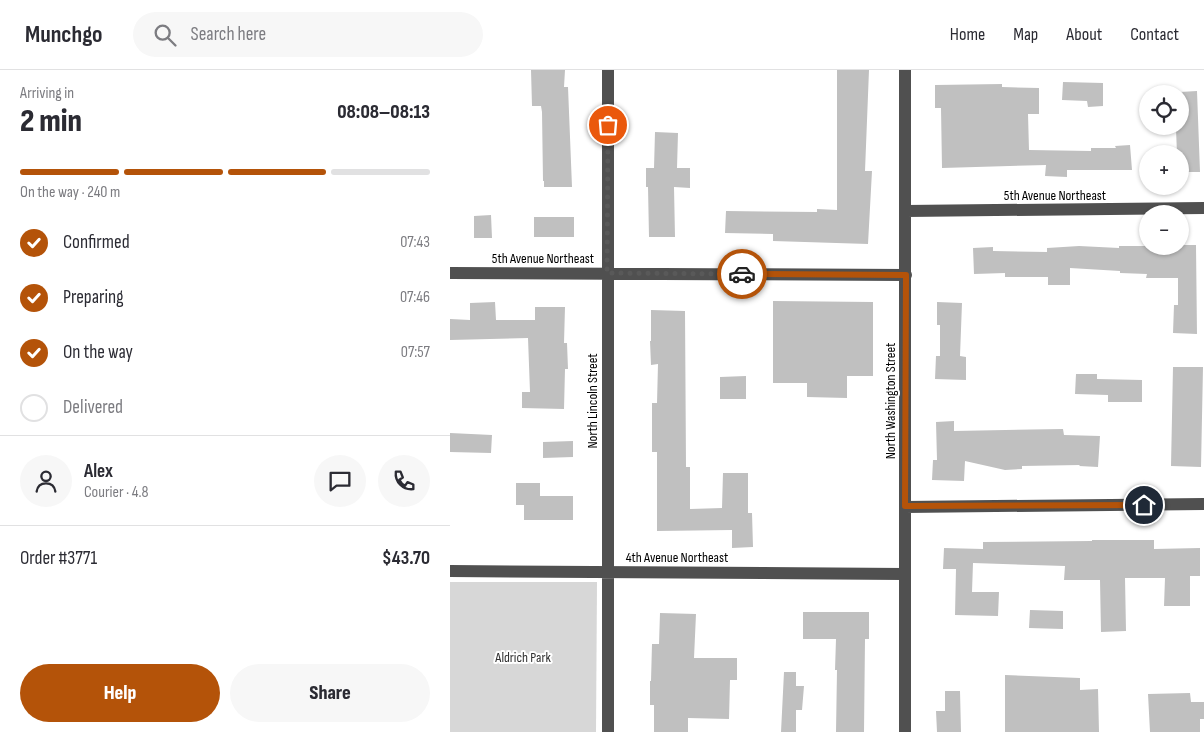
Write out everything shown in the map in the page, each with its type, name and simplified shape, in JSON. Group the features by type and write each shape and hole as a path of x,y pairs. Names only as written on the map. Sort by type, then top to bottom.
{"street":[{"name":"North Lincoln Street","path":"608,70 608,732"},
{"name":"North Washington Street","path":"905,70 905,732"},
{"name":"5th Avenue Northeast","path":"906,211 1204,208"},
{"name":"5th Avenue Northeast","path":"450,273 906,275"},
{"path":"905,506 1204,504"},
{"name":"4th Avenue Northeast","path":"450,571 904,574"}],"green space":[{"name":"Aldrich Park","path":"450,582 597,582 596,732 450,732"}],"building":[{"path":"531,70 565,70 564,87 568,87 572,187 544,187 542,112 541,106 532,106"},
{"path":"837,70 869,70 865,171 872,171 868,244 773,241 773,234 725,233 726,211 817,212 817,209 837,210"},
{"path":"1063,82 1103,83 1103,106 1088,107 1087,101 1062,100"},
{"path":"1002,84 1002,87 1039,88 1039,114 1028,114 1029,150 1091,151 1091,148 1116,148 1115,146 1130,145 1132,170 1067,170 1067,177 1045,176 1046,165 942,168 941,108 935,108 935,85"},
{"path":"1189,91 1197,91 1200,172 1189,172 1189,145 1177,145 1176,135 1189,135"},
{"path":"655,132 678,133 677,168 690,168 690,188 674,187 675,237 649,237 646,168 654,168"},
{"path":"491,215 492,238 474,238 474,216"},
{"path":"534,217 574,217 574,237 534,237"},
{"path":"1189,245 1196,245 1197,334 1173,333 1174,305 1178,305 1178,278 1146,278 1147,274 1070,268 1070,285 1048,285 1048,277 1005,277 1005,273 974,274 973,248 993,247 993,251 1047,252 1047,248 1079,246 1119,248 1119,246 1139,246 1139,255 1189,255"},
{"path":"773,301 873,302 873,376 847,376 847,398 807,397 807,383 773,383"},
{"path":"495,302 496,320 535,320 535,307 565,307 564,343 567,343 568,369 565,369 564,409 522,408 522,392 530,392 528,338 450,340 450,319 470,320 470,303"},
{"path":"937,302 962,303 960,356 966,357 966,380 935,379 936,356 940,356 940,325 937,325"},
{"path":"651,310 685,311 686,467 690,467 690,509 722,508 723,473 748,473 748,513 752,513 753,547 732,548 732,530 657,531 657,452 652,452 652,403 657,403 658,364 651,365"},
{"path":"1173,367 1203,367 1201,467 1171,466"},
{"path":"1076,374 1097,374 1097,379 1142,380 1142,402 1108,402 1108,395 1075,394"},
{"path":"746,376 746,399 720,399 720,377"},
{"path":"954,421 954,431 1063,429 1064,435 1100,436 1098,467 1080,465 1022,466 1022,469 1005,470 965,461 964,481 932,480 933,460 937,460 936,422"},
{"path":"450,433 492,435 491,453 450,452"},
{"path":"573,441 573,457 543,458 543,442"},
{"path":"516,483 540,483 540,496 573,496 573,520 524,520 524,505 516,505"},
{"path":"1154,540 1154,549 1200,548 1200,576 1190,576 1190,606 1164,606 1165,578 1125,578 1126,631 1101,632 1100,580 1064,580 1065,566 973,563 972,592 999,592 998,616 955,615 956,569 943,569 944,548 983,549 983,542"},
{"path":"1030,610 1063,611 1063,629 1029,628"},
{"path":"803,612 869,612 869,639 865,639 864,732 836,732 836,639 803,639"},
{"path":"660,613 696,614 694,658 737,658 737,680 730,680 729,719 688,718 688,732 654,732 654,705 650,705 650,681 652,644 659,644"},
{"path":"784,672 796,672 796,686 804,686 802,710 796,710 796,732 781,732"},
{"path":"1005,675 1080,678 1080,690 1098,689 1099,732 1005,732"},
{"path":"945,691 960,691 961,732 937,732 936,711 945,711"},
{"path":"1190,693 1191,702 1204,702 1204,719 1200,719 1200,732 1150,732 1148,694"}],"way so far":[{"path":"608,125 607,273 742,274"}],"route":[{"path":"742,274 906,275 905,506 1144,505"}]}
